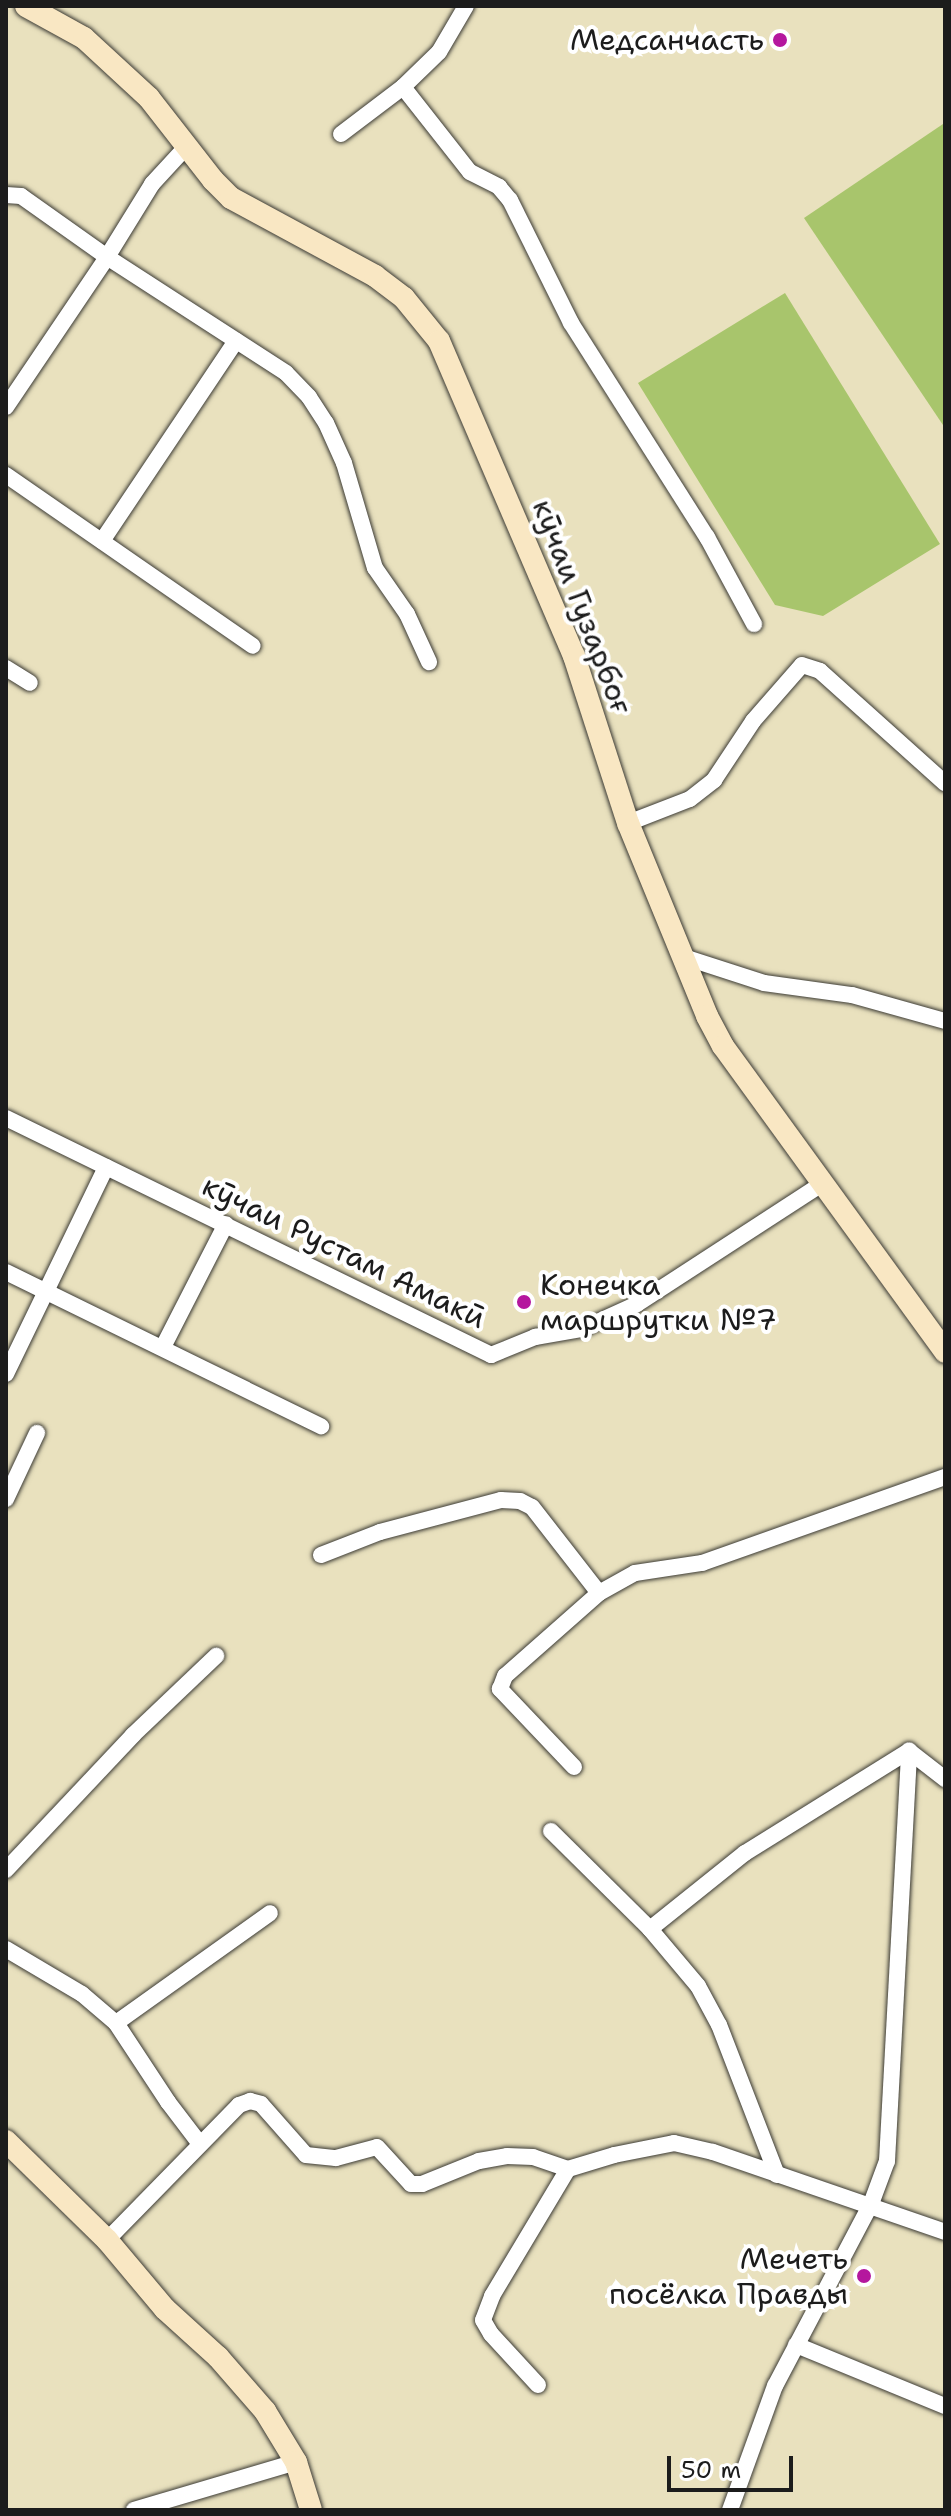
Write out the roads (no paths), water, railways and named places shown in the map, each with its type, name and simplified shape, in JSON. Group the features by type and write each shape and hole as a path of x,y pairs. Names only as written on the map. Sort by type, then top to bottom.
{"street":[{"name":"кӯчаи Гузарбоғ","path":"26,6 84,38 149,98 213,180 231,198 375,276 404,298 439,341 574,656 628,823 723,1046 945,1352"},
{"path":"341,134 403,87 439,52 466,6"},
{"path":"403,87 470,172 499,187 510,200 571,323 707,537 754,624"},
{"path":"6,407 152,184 188,145"},
{"path":"6,195 21,196 107,257 286,373 309,397 326,423 344,463 375,568 407,614 429,662"},
{"path":"102,541 236,341"},
{"path":"6,475 253,646"},
{"path":"628,823 690,799 714,780 753,721 802,665 820,671 945,783"},
{"path":"6,668 30,683"},
{"path":"684,957 764,983 852,995 945,1021"},
{"name":"кӯчаи Рустам Амакӣ","path":"6,1118 226,1224 384,1306 491,1355 535,1337 582,1329 637,1304 822,1184"},
{"path":"6,1374 106,1167"},
{"path":"163,1347 226,1224"},
{"path":"6,1272 321,1426"},
{"path":"6,1499 37,1433"},
{"path":"574,1767 500,1689 505,1676 599,1593 635,1573 702,1563 945,1477"},
{"path":"321,1555 380,1532 501,1500 520,1501 532,1507 599,1593"},
{"path":"6,1870 133,1735 216,1656"},
{"path":"909,1751 945,1779"},
{"path":"650,1929 745,1853 909,1751"},
{"path":"730,2510 775,2386 871,2204 887,2161 909,1751"},
{"path":"551,1831 650,1929 698,1986 719,2025 777,2175"},
{"path":"116,2023 270,1913"},
{"path":"6,1949 82,1994 116,2023 200,2144"},
{"path":"107,2240 239,2105 250,2101 261,2104 306,2155 336,2158 377,2147 411,2184 422,2184 479,2161 507,2156 533,2157 568,2169 614,2155 674,2143 713,2152 945,2232"},
{"path":"6,2141 107,2240 165,2309 218,2357 265,2411 296,2462 311,2510"},
{"path":"538,2385 491,2334 483,2320 492,2296 568,2169"},
{"path":"796,2345 945,2406"},
{"path":"134,2510 296,2462"}],"place":[{"name":"Медсанчасть","path":"780,40"},
{"name":"Конечка маршрутки №7","path":"524,1302"},
{"name":"Мечеть посёлка Правды","path":"864,2276"}]}
